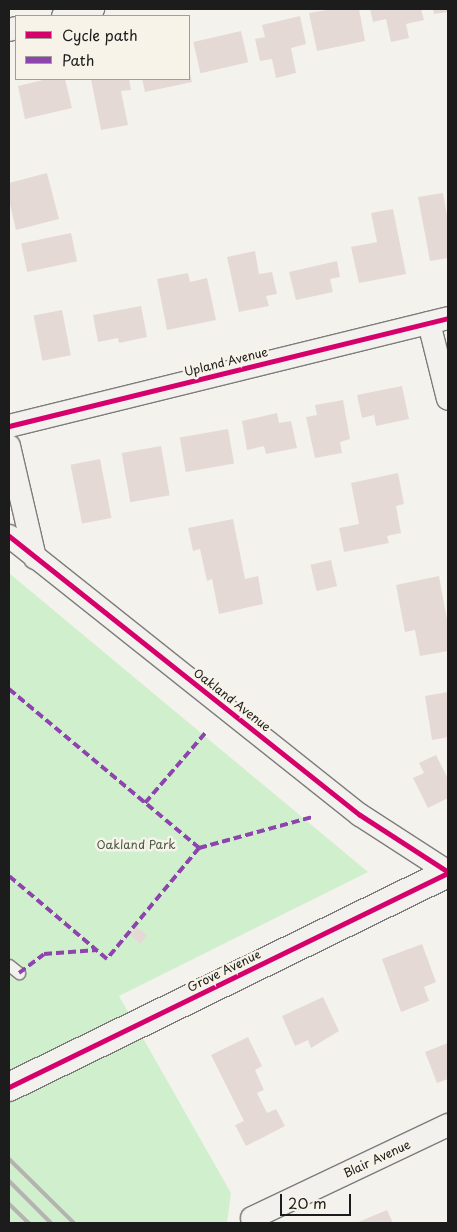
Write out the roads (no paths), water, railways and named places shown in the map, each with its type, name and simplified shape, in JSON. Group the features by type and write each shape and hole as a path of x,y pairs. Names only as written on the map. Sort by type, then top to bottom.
{"street":[{"path":"67,15 93,9"},
{"path":"439,320 448,399"},
{"name":"Upland Avenue","path":"9,426 439,320"},
{"path":"9,446 35,558"},
{"name":"Oakland Avenue","path":"9,536 360,815 448,873"},
{"name":"Grove Avenue","path":"9,1087 448,873"},
{"name":"Blair Avenue","path":"252,1218 448,1125"}],"lane":[{"path":"9,965 19,973"}],"railway":[{"path":"9,1159 74,1223"},
{"path":"9,1181 51,1223"},
{"path":"9,1204 29,1223"}],"park label":[{"name":"Oakland Park","path":"136,845"}]}
